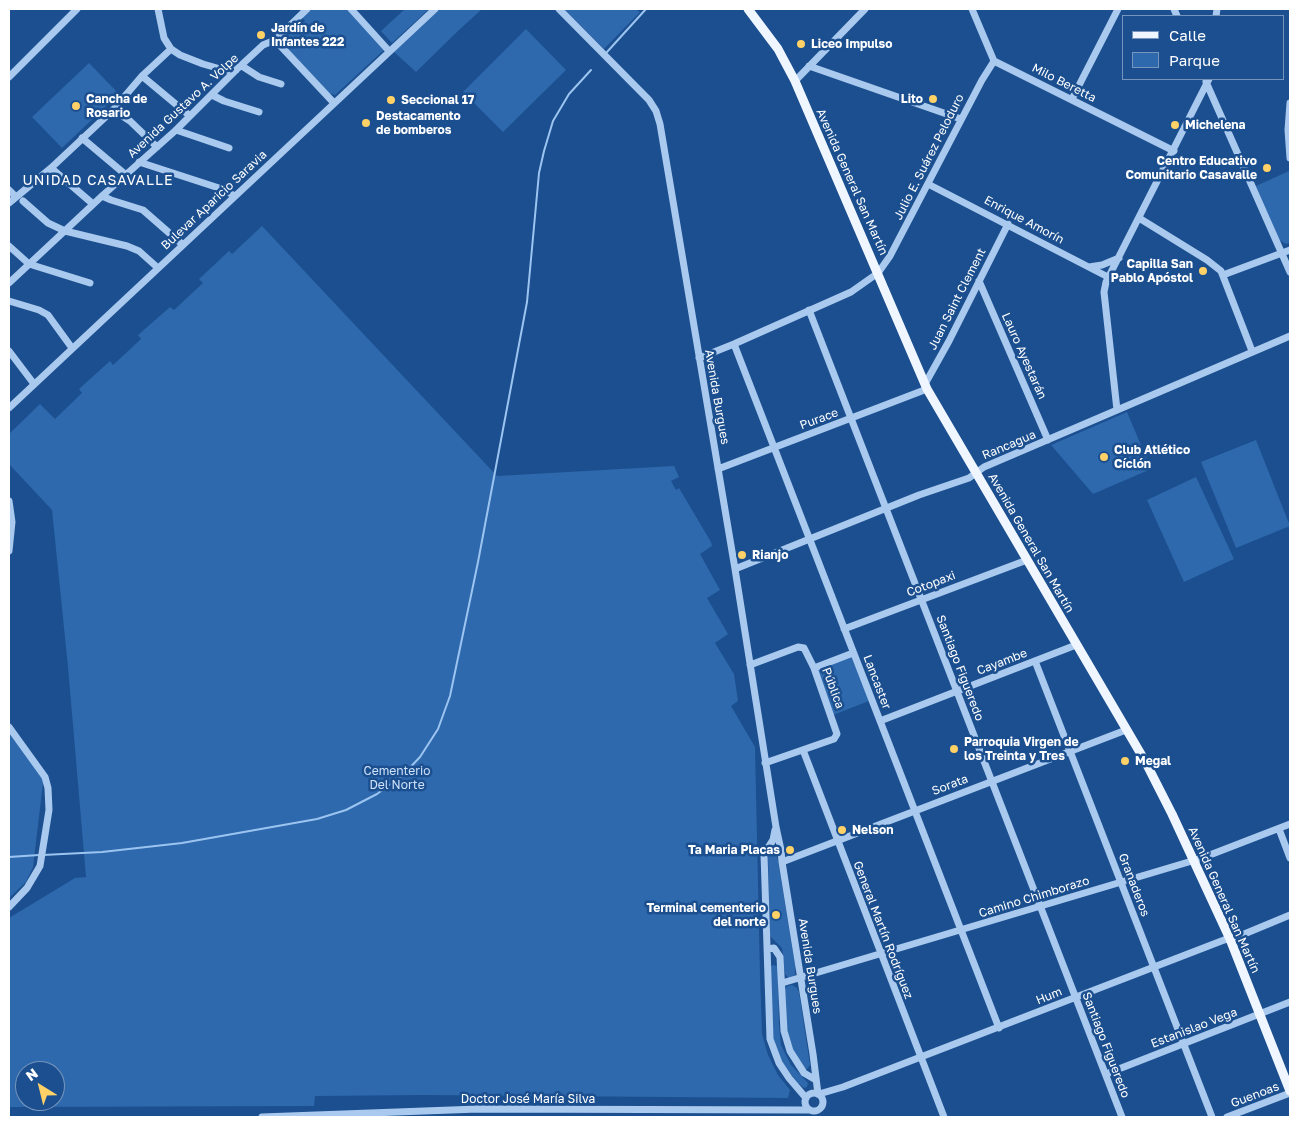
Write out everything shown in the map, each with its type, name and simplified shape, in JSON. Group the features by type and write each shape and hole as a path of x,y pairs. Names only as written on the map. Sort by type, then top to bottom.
{"main road":[{"name":"Avenida General San Martín","path":"748,9 778,49 794,81 926,386 1126,730 1172,814 1230,939 1290,1092"}],"street":[{"path":"9,77 77,9"},
{"path":"158,9 164,38 171,49 180,55 224,70 239,68 281,84"},
{"name":"Avenida Gustavo A. Volpe","path":"9,283 93,204 176,130 263,45 275,40 307,9"},
{"path":"351,9 389,51"},
{"name":"Bulevar Aparicio Saravia","path":"9,408 435,9"},
{"name":"Avenida Burgues","path":"559,9 648,100 659,117 735,569 765,764 782,850 781,859 818,1094"},
{"path":"794,81 865,9"},
{"path":"972,9 994,61"},
{"path":"1072,99 1118,9"},
{"path":"275,40 334,102"},
{"path":"9,203 19,199 113,110 142,76 171,49"},
{"name":"Julio E. Suárez Peloduro","path":"699,358 850,292 878,273 890,256 961,118 994,61"},
{"name":"Milo Beretta","path":"994,61 1174,151"},
{"path":"809,66 961,118"},
{"path":"142,76 190,116"},
{"path":"1117,410 1104,292 1108,277 1174,151 1207,81"},
{"path":"1207,81 1290,272"},
{"path":"212,95 224,101 259,112"},
{"path":"1290,103 1288,130 1290,158"},
{"path":"113,110 130,121 157,147"},
{"path":"176,130 229,148"},
{"path":"82,138 126,175"},
{"path":"139,162 222,189 235,196"},
{"path":"50,168 93,204"},
{"name":"Enrique Amorín","path":"928,184 1108,277"},
{"path":"9,190 48,222 65,231 139,251 158,268"},
{"path":"102,196 144,210 182,245"},
{"path":"1139,218 1207,260 1224,275 1252,352"},
{"name":"Juan Saint Clement","path":"926,386 1008,224"},
{"path":"9,246 29,264 90,283"},
{"path":"1224,275 1290,250"},
{"path":"1089,267 1102,265 1119,258"},
{"name":"Lauro Ayestarán","path":"979,281 1048,440"},
{"path":"9,301 39,310 48,315 72,348"},
{"name":"Santiago Figueredo","path":"810,310 1122,1117"},
{"name":"Rancagua","path":"735,569 886,508 969,478 984,467 1290,336"},
{"name":"Lancaster","path":"734,344 999,1028"},
{"path":"9,351 34,384"},
{"name":"Purace","path":"718,469 852,419 926,386"},
{"path":"9,501 12,522 9,551"},
{"name":"Cotopaxi","path":"844,630 1027,560"},
{"name":"Cayambe","path":"880,721 1076,645"},
{"name":"Pública","path":"750,665 798,647 807,650 837,736 834,739 803,750"},
{"path":"814,668 853,653"},
{"name":"Granaderos","path":"1035,661 1212,1117"},
{"path":"9,727 45,777 50,810 40,866 28,888 9,907"},
{"name":"Sorata","path":"781,859 837,841 1126,730"},
{"path":"765,764 803,750"},
{"name":"General Martín Rodríguez","path":"803,750 944,1117"},
{"name":"Camino Chimborazo","path":"782,983 1121,883 1194,860 1290,824"},
{"path":"776,827 774,837 764,854 770,1039 779,1063 806,1101 812,1114"},
{"path":"1279,828 1290,858"},
{"path":"767,850 774,848 781,859"},
{"name":"Hum","path":"806,1101 811,1094 844,1087 1290,915"},
{"path":"767,949 774,948 780,957 786,1041 800,1068 810,1078 816,1080"},
{"name":"Estanislao Vega","path":"1106,1074 1290,1002"},
{"name":"Hum","path":"823,1102 844,1087"},
{"name":"Guenoas","path":"1227,1117 1290,1092"},
{"path":"818,1094 823,1102"},
{"path":"794,1111 806,1101"},
{"name":"Doctor José María Silva","path":"262,1117 478,1110 794,1111 812,1114 819,1109 823,1102"}],"green space":[{"path":"311,9 347,9 384,50 335,95 329,93 284,45 283,41 286,32 289,35 305,21 302,17"},
{"path":"405,9 429,9 392,43 381,31"},
{"path":"439,9 482,9 416,72 393,51"},
{"path":"564,9 635,9 640,12 604,49"},
{"path":"526,29 566,70 503,132 463,92"},
{"name":"Cancha de Rosario","path":"89,63 119,94 62,148 32,117"},
{"path":"1289,171 1290,243 1286,244 1279,240 1256,186"},
{"name":"Cementerio Del Norte","path":"262,226 497,476 674,466 679,477 671,481 676,490 679,488 711,542 712,546 700,554 720,590 707,598 728,634 715,643 734,674 738,701 731,706 755,747 762,1034 768,1055 778,1075 790,1090 788,1098 315,1096 314,1106 65,1107 65,1061 15,1061 15,1107 9,1107 9,918 75,878 86,877 52,510 9,464 9,434 40,404 55,419 82,393 79,389 110,361 113,365 141,339 138,335 170,307 174,310 203,283 199,279 229,251 232,254"},
{"name":"Club Atlético Cíclón","path":"1127,412 1151,469 1093,494 1051,445"},
{"path":"1256,440 1290,526 1236,548 1201,462"},
{"path":"1196,477 1234,559 1184,582 1147,500"},
{"path":"851,656 869,701 833,715 817,669"},
{"path":"9,733 41,771 43,783 33,867 26,882 9,898"},
{"path":"773,852 777,855 795,965 795,975 789,978 785,974 782,948 770,936 768,856"},
{"path":"773,965 777,966 778,969 781,1045 791,1065 808,1083 807,1087 804,1088 781,1061 773,1038 770,967"},
{"path":"792,985 799,992 810,1065 807,1069 805,1069 788,1042 784,991 787,986"}],"waterway":[{"path":"607,52 646,9"},
{"path":"43,855 102,852 182,843 317,819 346,810 377,794 402,776 420,757 438,729 450,696 478,562 527,302 539,173 544,151 553,121 569,94 591,70"},
{"path":"9,857 39,855"}],"place":[{"name":"Jardín de Infantes 222","path":"261,35"},
{"name":"Liceo Impulso","path":"801,44"},
{"name":"Lito","path":"933,99"},
{"name":"Seccional 17","path":"391,100"},
{"name":"Cancha de Rosario","path":"76,106"},
{"name":"Destacamento de bomberos","path":"366,123"},
{"name":"Michelena","path":"1175,125"},
{"name":"Centro Educativo Comunitario Casavalle","path":"1267,168"},
{"name":"Capilla San Pablo Apóstol","path":"1203,271"},
{"name":"Club Atlético Cíclón","path":"1104,457"},
{"name":"Rianjo","path":"742,555"},
{"name":"Parroquia Virgen de los Treinta y Tres","path":"954,749"},
{"name":"Megal","path":"1125,761"},
{"name":"Nelson","path":"842,830"},
{"name":"Ta Maria Placas","path":"790,850"},
{"name":"Terminal cementerio del norte","path":"776,915"}],"district":[{"name":"UNIDAD CASAVALLE","path":"98,181"}]}
